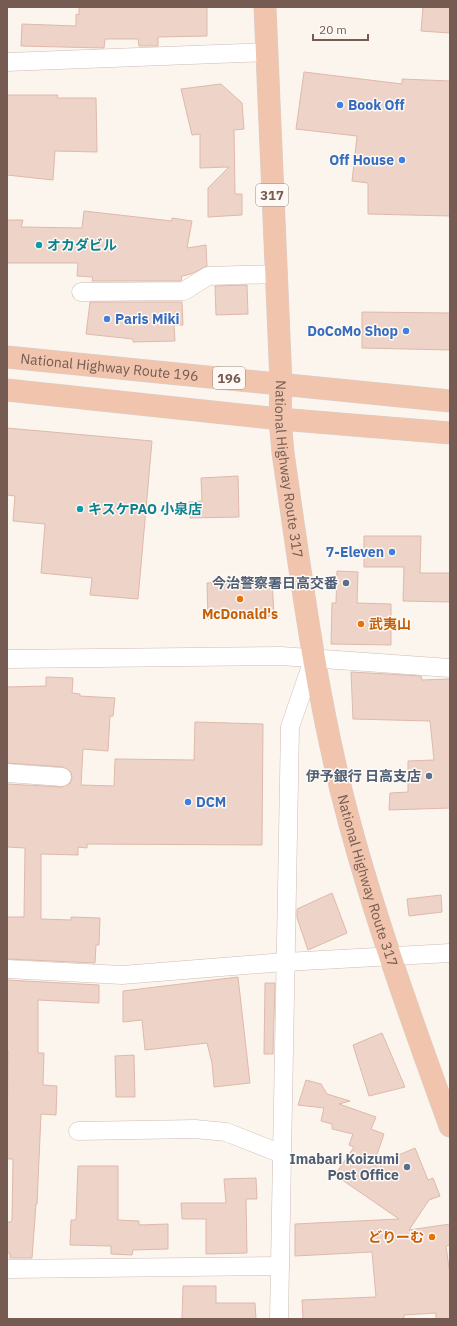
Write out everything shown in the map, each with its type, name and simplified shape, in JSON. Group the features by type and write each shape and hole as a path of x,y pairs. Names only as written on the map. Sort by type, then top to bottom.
{"highway":[{"name":"National Highway Route 317","path":"265,7 281,383 280,419 283,453 313,660 348,817 389,956 450,1126"},
{"name":"National Highway Route 196","path":"7,357 281,383 450,401"},
{"path":"7,390 280,419 450,433"}],"street":[{"path":"7,62 266,52"},
{"path":"81,292 184,291 208,276 276,274"},
{"path":"7,659 281,656 313,660 450,668"},
{"path":"279,1319 290,727 313,660"},
{"path":"7,773 62,777"},
{"path":"7,969 122,975 285,962 450,953"},
{"path":"78,1131 195,1129 226,1132 282,1154"},
{"path":"7,1269 280,1266"}],"building":[{"path":"79,7 207,7 207,36 158,37 158,46 139,46 138,39 105,39 104,48 21,46 22,24 76,26 76,14 79,15"},
{"path":"423,7 450,7 450,33 421,31"},
{"path":"304,72 402,84 402,79 450,81 450,216 368,214 368,183 352,181 357,136 296,129"},
{"path":"221,84 242,103 244,129 234,130 235,194 242,194 242,215 208,217 208,188 229,167 200,168 200,134 192,135 181,89"},
{"path":"7,95 58,95 57,98 96,98 97,152 55,151 53,180 7,175"},
{"path":"84,211 172,221 172,218 192,221 187,248 206,245 207,266 191,274 182,276 181,281 92,281 93,277 77,276 78,263 7,263 7,220 23,220 21,227 82,228"},
{"path":"247,285 248,314 216,315 215,286"},
{"path":"90,302 182,302 183,325 174,325 175,341 133,342 133,339 86,334"},
{"name":"DoCoMo Shop","path":"362,312 450,313 450,350 362,348"},
{"name":"キスケPAO 小泉店","path":"7,428 152,441 138,599 90,595 92,578 41,573 45,524 13,521 15,496 7,495"},
{"path":"238,476 239,517 190,518 189,502 202,501 201,478"},
{"path":"364,536 421,536 420,573 450,573 450,602 403,601 404,567 364,567"},
{"name":"武夷山","path":"337,571 358,572 357,603 391,604 391,645 331,644 332,603 336,603"},
{"name":"McDonald's","path":"272,579 274,616 208,619 207,583"},
{"path":"351,672 421,676 422,680 450,679 450,808 389,810 390,793 408,792 408,761 434,760 430,721 353,719"},
{"path":"46,677 73,678 72,693 80,694 80,696 115,698 113,716 110,716 108,751 83,749 81,785 114,786 115,759 194,760 195,722 263,724 262,845 87,844 87,848 78,847 78,855 41,854 41,919 71,920 71,917 100,918 99,945 96,945 95,963 7,959 7,917 24,917 25,848 7,847 7,784 62,787 70,783 72,778 71,772 63,767 7,763 7,687 46,686"},
{"path":"332,893 347,933 308,950 297,918 297,909"},
{"path":"441,895 442,912 409,916 407,899"},
{"path":"238,977 250,1083 214,1087 212,1063 207,1043 145,1050 142,1020 123,1022 123,991"},
{"path":"7,980 99,985 99,1003 38,1000 38,1053 44,1053 43,1085 57,1086 56,1115 41,1114 37,1204 32,1258 10,1258 10,1253 7,1253 7,1222 11,1222 12,1220 13,1159 7,1159"},
{"path":"265,983 275,983 273,1054 264,1054"},
{"path":"382,1033 405,1087 369,1096 353,1045"},
{"path":"134,1055 135,1097 116,1097 115,1056"},
{"path":"306,1080 321,1084 327,1094 350,1101 339,1104 376,1117 371,1129 384,1134 373,1166 415,1148 428,1180 433,1178 440,1196 429,1200 409,1230 450,1224 450,1245 446,1246 450,1275 450,1319 436,1319 436,1313 404,1315 404,1319 303,1319 302,1300 376,1297 372,1252 295,1256 295,1224 399,1219 335,1175 354,1147 349,1145 353,1134 332,1129 332,1124 321,1121 324,1108 298,1105"},
{"path":"78,1166 118,1166 118,1220 139,1221 139,1225 168,1224 168,1249 133,1250 132,1255 111,1254 111,1246 70,1245 71,1220 76,1220"},
{"path":"256,1178 257,1199 246,1199 247,1253 206,1254 206,1219 182,1219 181,1203 226,1203 224,1179"},
{"path":"183,1286 216,1286 216,1303 255,1303 256,1319 182,1319"}],"place":[{"name":"Book Off","path":"340,105"},
{"name":"Off House","path":"402,160"},
{"name":"オカダビル","path":"39,245"},
{"name":"Paris Miki","path":"107,319"},
{"name":"DoCoMo Shop","path":"406,331"},
{"name":"キスケPAO 小泉店","path":"80,509"},
{"name":"7-Eleven","path":"392,552"},
{"name":"今治警察署日高交番","path":"346,583"},
{"name":"McDonald's","path":"240,599"},
{"name":"武夷山","path":"361,624"},
{"name":"伊予銀行 日高支店","path":"429,776"},
{"name":"DCM","path":"188,802"},
{"name":"Imabari Koizumi Post Office","path":"407,1167"},
{"name":"どりーむ","path":"432,1237"}]}
